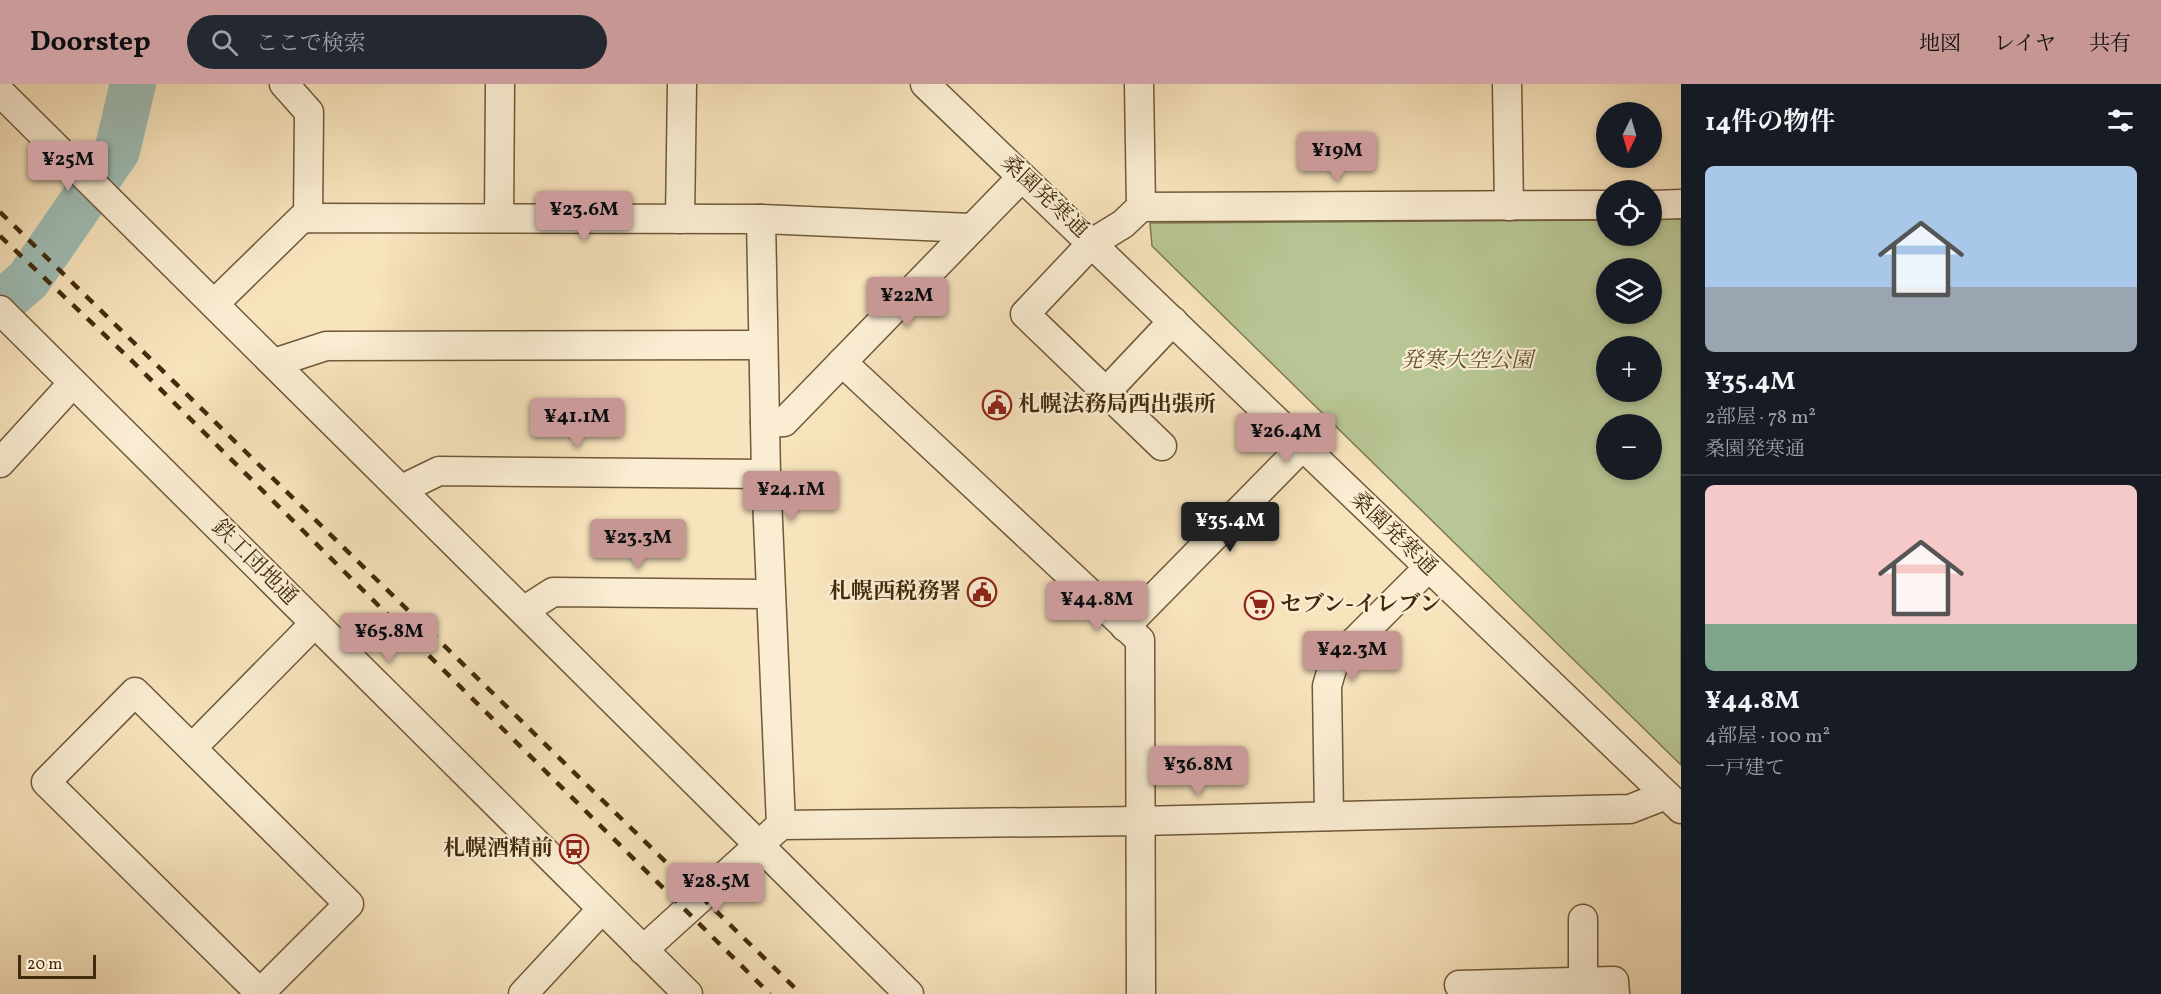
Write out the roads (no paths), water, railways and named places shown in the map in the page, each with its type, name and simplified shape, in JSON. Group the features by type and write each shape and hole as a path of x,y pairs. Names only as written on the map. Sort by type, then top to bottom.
{"street":[{"path":"284,84 309,112 308,218"},
{"path":"499,218 500,84"},
{"path":"680,219 682,84"},
{"name":"桑園発寒通","path":"925,84 1674,802"},
{"path":"1139,84 1141,207"},
{"path":"1507,84 1509,206"},
{"path":"0,92 525,610 909,994"},
{"path":"765,423 784,422 1022,177"},
{"path":"1662,205 1681,204"},
{"path":"1162,446 1025,314 1092,243 1123,224 1141,207 1596,205"},
{"path":"214,304 302,218 761,219 971,228"},
{"path":"761,219 766,474 781,825"},
{"name":"鉄工団地通","path":"0,310 688,994"},
{"path":"1106,392 1173,321"},
{"path":"274,363 326,346 762,345"},
{"path":"842,362 1140,640 1141,994"},
{"path":"0,464 65,374"},
{"path":"1125,627 1302,447"},
{"path":"402,489 439,471 766,474"},
{"path":"1329,816 1327,686 1334,662 1428,568"},
{"path":"525,610 553,592 770,594"},
{"path":"192,748 315,623"},
{"path":"135,692 192,748 349,904 260,993 46,782 135,692"},
{"path":"643,950 781,825 1140,821 1630,809 1674,802"},
{"path":"523,994 602,909"},
{"path":"1583,919 1583,982"},
{"path":"1459,985 1614,981 1614,994"}],"waterway":[{"path":"0,304 28,280 117,151 133,84"}],"railway":[{"path":"0,212 801,994"},
{"path":"0,236 128,357 770,994"}],"place":[{"name":"札幌法務局西出張所","path":"997,405"},
{"name":"札幌西税務署","path":"982,592"},
{"name":"セブン-イレブン","path":"1259,605"},
{"name":"札幌酒精前","path":"574,849"}],"park label":[{"name":"発寒大空公園","path":"1467,361"}]}
